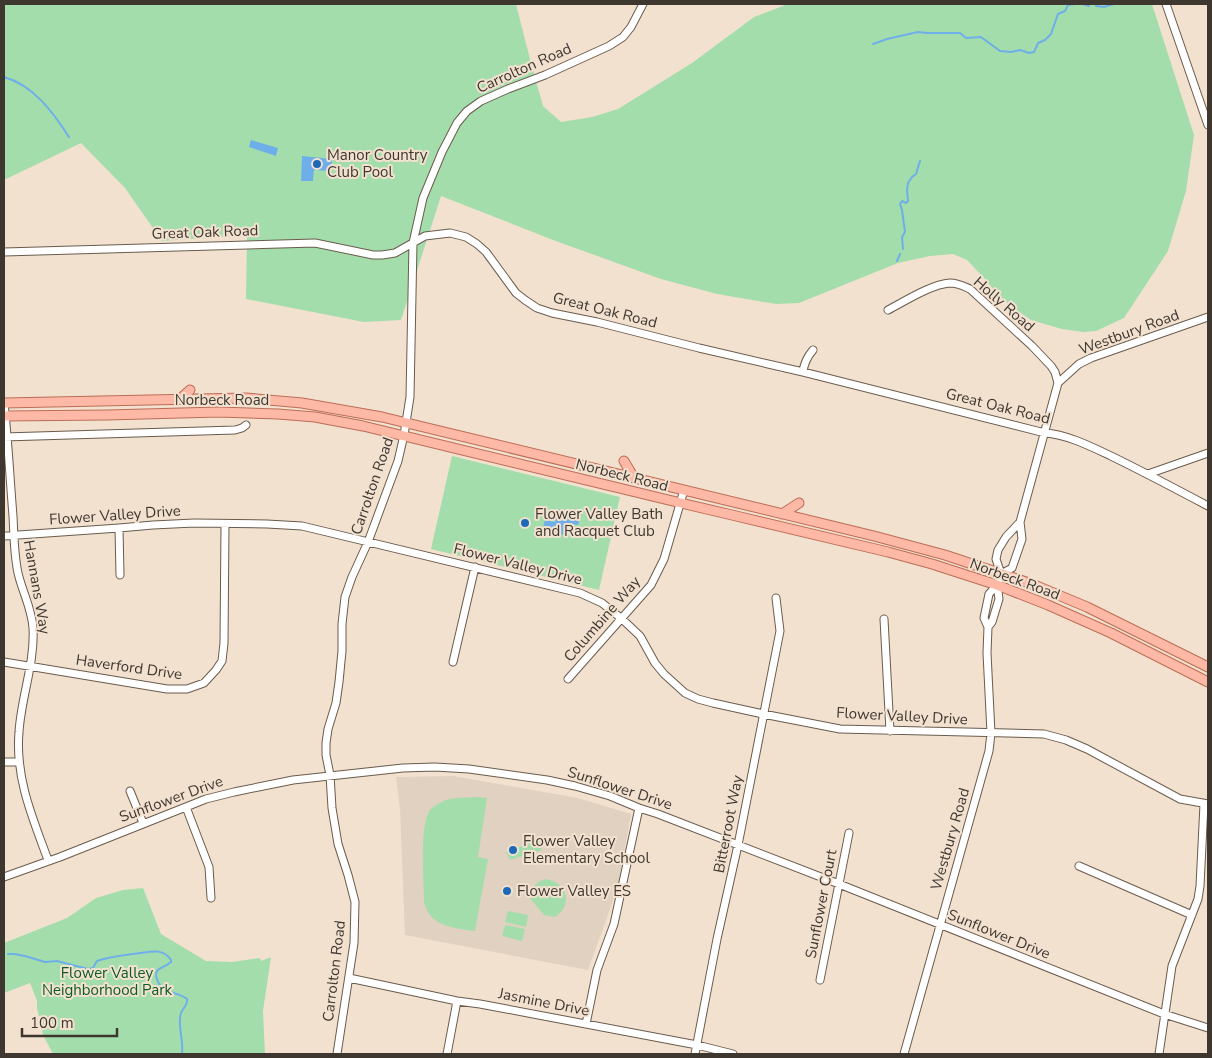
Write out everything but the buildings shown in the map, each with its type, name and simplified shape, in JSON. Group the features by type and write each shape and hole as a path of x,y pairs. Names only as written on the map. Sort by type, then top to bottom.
{"main road":[{"path":"180,399 190,390"},
{"name":"Norbeck Road","path":"4,403 246,398 302,403 372,415 874,536 945,555 1032,584 1086,607 1208,667"},
{"name":"Norbeck Road","path":"5,416 219,412 278,414 315,418 404,435 932,564 997,585 1048,605 1111,633 1208,682"},
{"path":"624,461 634,478"},
{"path":"782,514 799,503"}],"street":[{"name":"Carrolton Road","path":"337,1054 354,942 355,902 338,844 332,808 326,743 339,682 345,597 398,461 404,435 410,397 413,243 423,198 440,156 457,123 467,110 508,89 545,75 609,46 623,37 644,4"},
{"path":"1166,4 1208,125"},
{"name":"Great Oak Road","path":"4,252 315,243 373,255 382,255 395,252 425,236 450,233 477,244 486,252 516,292 537,308 1051,433 1086,444 1208,506"},
{"name":"Holly Road","path":"888,310 933,287 949,283 960,284 970,289 1032,346 1051,366 1058,383"},
{"name":"Westbury Road","path":"1001,574 1012,568 1022,539 1020,522 1058,383 1080,364 1092,358 1208,317"},
{"path":"803,372 808,356 814,350"},
{"name":"Hannans Way","path":"4,403 5,437 18,573 33,625 33,639 22,702 19,762 27,802 48,860"},
{"name":"Norbeck Road","path":"5,437 234,430 246,425"},
{"path":"1148,474 1208,453"},
{"name":"Columbine Way","path":"568,679 622,619 655,577 664,559 684,490"},
{"name":"Westbury Road","path":"904,1054 989,751 991,733 988,627 984,618 989,594 997,585 1001,574 996,559 998,550 1006,537 1020,522"},
{"name":"Flower Valley Drive","path":"4,536 194,523 302,526 580,593 602,603 622,619 640,636 659,668 686,693 698,699 763,714 840,728 890,731 1044,734 1086,748 1170,795 1206,804"},
{"name":"Haverford Drive","path":"4,662 167,688 187,689 204,683 222,661 224,644 226,524"},
{"path":"118,528 120,575"},
{"path":"453,662 475,568"},
{"name":"Bitterroot Way","path":"695,1054 780,631 776,598"},
{"path":"884,619 890,731"},
{"path":"4,762 19,762"},
{"name":"Sunflower Drive","path":"4,877 60,857 206,799 234,792 293,780 330,775 402,768 469,769 541,779 610,796 839,884 1164,1014 1208,1028"},
{"path":"130,791 142,823"},
{"path":"1159,1054 1172,966 1198,899 1206,804"},
{"path":"186,807 209,867 211,898"},
{"path":"586,1024 597,970 614,924 639,808"},
{"name":"Sunflower Court","path":"820,980 848,833"},
{"path":"1079,866 1192,915"},
{"name":"Jasmine Drive","path":"349,978 457,1001 586,1024 733,1054"},
{"path":"447,1054 457,1001"}],"shaded area":[{"name":"Flower Valley Elementary School","path":"453,776 578,798 631,814 618,887 588,970 405,935 400,809 396,777"}],"green space":[{"path":"4,4 516,4 543,106 561,122 592,117 618,109 692,63 754,17 788,4 1152,4 1194,135 1186,191 1168,251 1124,318 1096,331 1083,332 1062,329 1031,320 997,294 967,260 953,254 930,256 898,263 799,303 776,304 717,294 661,279 553,240 441,196 401,320 364,322 246,299 247,235 162,241 125,188 81,143 4,180"},
{"name":"Flower Valley Bath and Racquet Club","path":"452,456 620,497 599,590 431,549"},
{"path":"487,798 478,857 488,859 475,931 444,925 432,917 427,910 424,902 423,840 424,828 430,810 446,800"},
{"path":"539,840 542,850 510,860 506,852"},
{"path":"545,879 559,884 565,894 565,906 555,917 544,915 528,896 534,886"},
{"name":"Flower Valley Neighborhood Park","path":"143,888 161,934 206,961 232,962 260,958 261,961 271,957 263,1011 265,1054 53,1054 43,1035 37,1001 30,983 4,993 4,943 67,918 96,898 123,890"},
{"path":"508,911 528,915 526,927 505,922"},
{"path":"505,925 525,929 522,941 502,936"}],"water":[{"path":"251,140 278,148 276,156 249,147"},
{"name":"Manor Country Club Pool","path":"302,156 332,159 331,171 314,170 313,181 301,181"},
{"path":"558,509 581,514 578,525 566,523 564,535 542,531 545,520 555,522"}],"waterway":[{"path":"873,44 918,32 960,33 966,38 981,37 1000,51 1011,52 1020,50 1029,53 1034,52 1038,43 1045,40 1051,34 1058,14 1065,11 1068,5 1075,4"},
{"path":"1083,4 1089,6"},
{"path":"1096,6 1104,7 1114,4"},
{"path":"4,77 24,86 33,93 49,109 69,137"},
{"path":"903,249 902,237 905,232 900,204 902,201 906,203 908,201 908,183 916,174 920,161"},
{"path":"897,261 900,254"},
{"path":"8,954 25,956 45,962 57,961 88,969 93,968 97,961 111,957 149,952 163,953 171,962 157,971 156,977 159,984 166,990 187,999 180,1017 182,1054"}],"place":[{"name":"Manor Country Club Pool","path":"317,164"},
{"name":"Flower Valley Bath and Racquet Club","path":"525,523"},
{"name":"Flower Valley Elementary School","path":"513,850"},
{"name":"Flower Valley ES","path":"507,891"}]}
